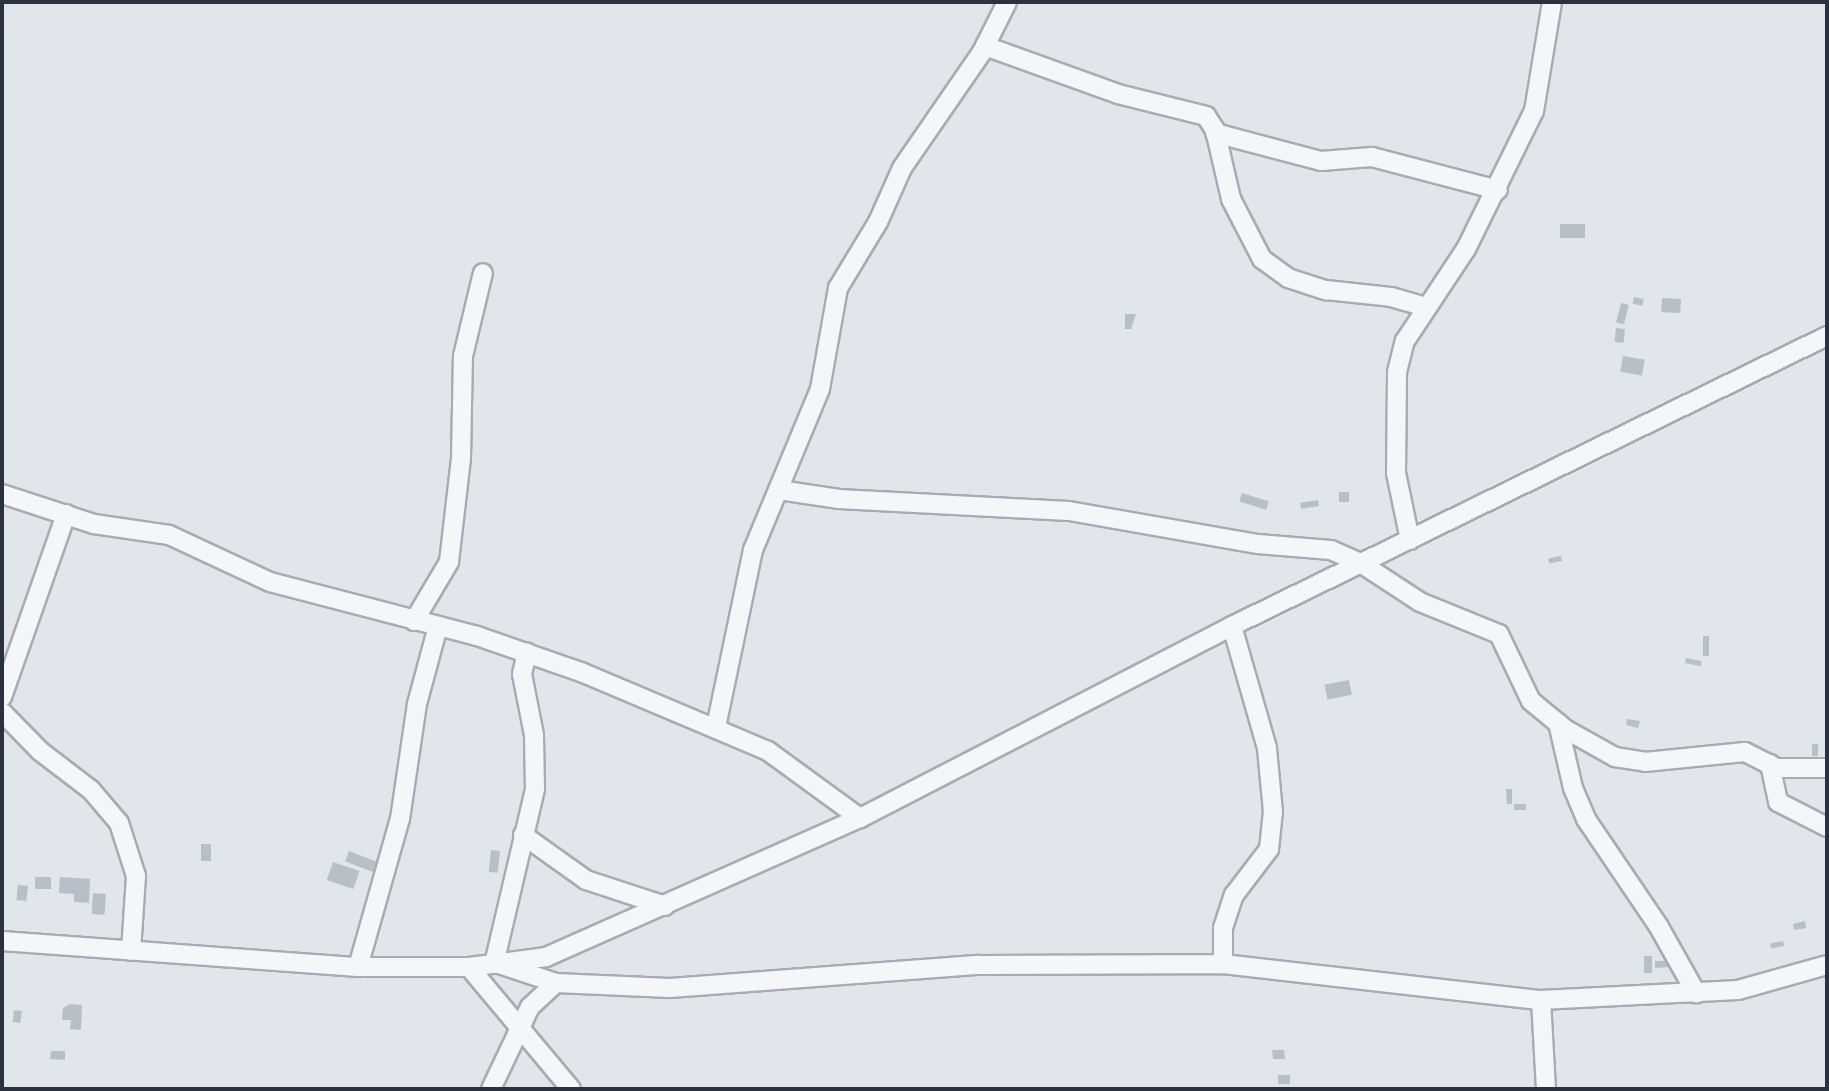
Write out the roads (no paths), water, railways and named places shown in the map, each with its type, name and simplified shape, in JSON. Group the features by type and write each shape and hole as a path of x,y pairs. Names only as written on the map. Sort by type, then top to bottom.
{"street":[{"path":"716,727 753,550 820,389 838,288 878,222 902,168 985,46 1007,2"},
{"path":"1410,540 1396,473 1397,372 1405,341 1498,190 1534,111 1552,2"},
{"path":"985,46 1118,94 1206,116 1215,133 1231,199 1262,259 1288,278 1326,290 1391,297 1427,307"},
{"path":"1215,133 1321,161 1372,157 1498,190"},
{"path":"414,621 449,562 461,458 463,356 483,273"},
{"path":"2,941 358,967 469,967 546,957 860,818 1232,626 1827,336"},
{"path":"779,490 839,499 1069,511 1258,544 1331,550 1362,564 1420,602 1499,634 1519,683 1558,723 1615,757 1645,762 1745,752 1770,764 1827,768"},
{"path":"2,494 94,524 169,535 270,582 527,653 716,727 804,773 860,818"},
{"path":"2,697 66,514"},
{"path":"358,967 400,819 417,704 438,626"},
{"path":"1223,964 1223,928 1234,895 1269,849 1273,812 1267,748 1232,626"},
{"path":"497,964 535,789 534,735 522,674 527,653"},
{"path":"2,712 40,751 91,790 119,823 136,876 131,951"},
{"path":"1558,723 1573,788 1586,819 1659,927 1696,993"},
{"path":"1770,764 1778,802 1827,827"},
{"path":"523,835 586,880 665,906"},
{"path":"497,964 556,983 670,988 979,965 1223,964 1541,1000 1738,990 1827,965"},
{"path":"469,967 521,1024 571,1089"},
{"path":"491,1089 521,1024 541,994 556,983"},
{"path":"1541,1000 1546,1089"}]}
